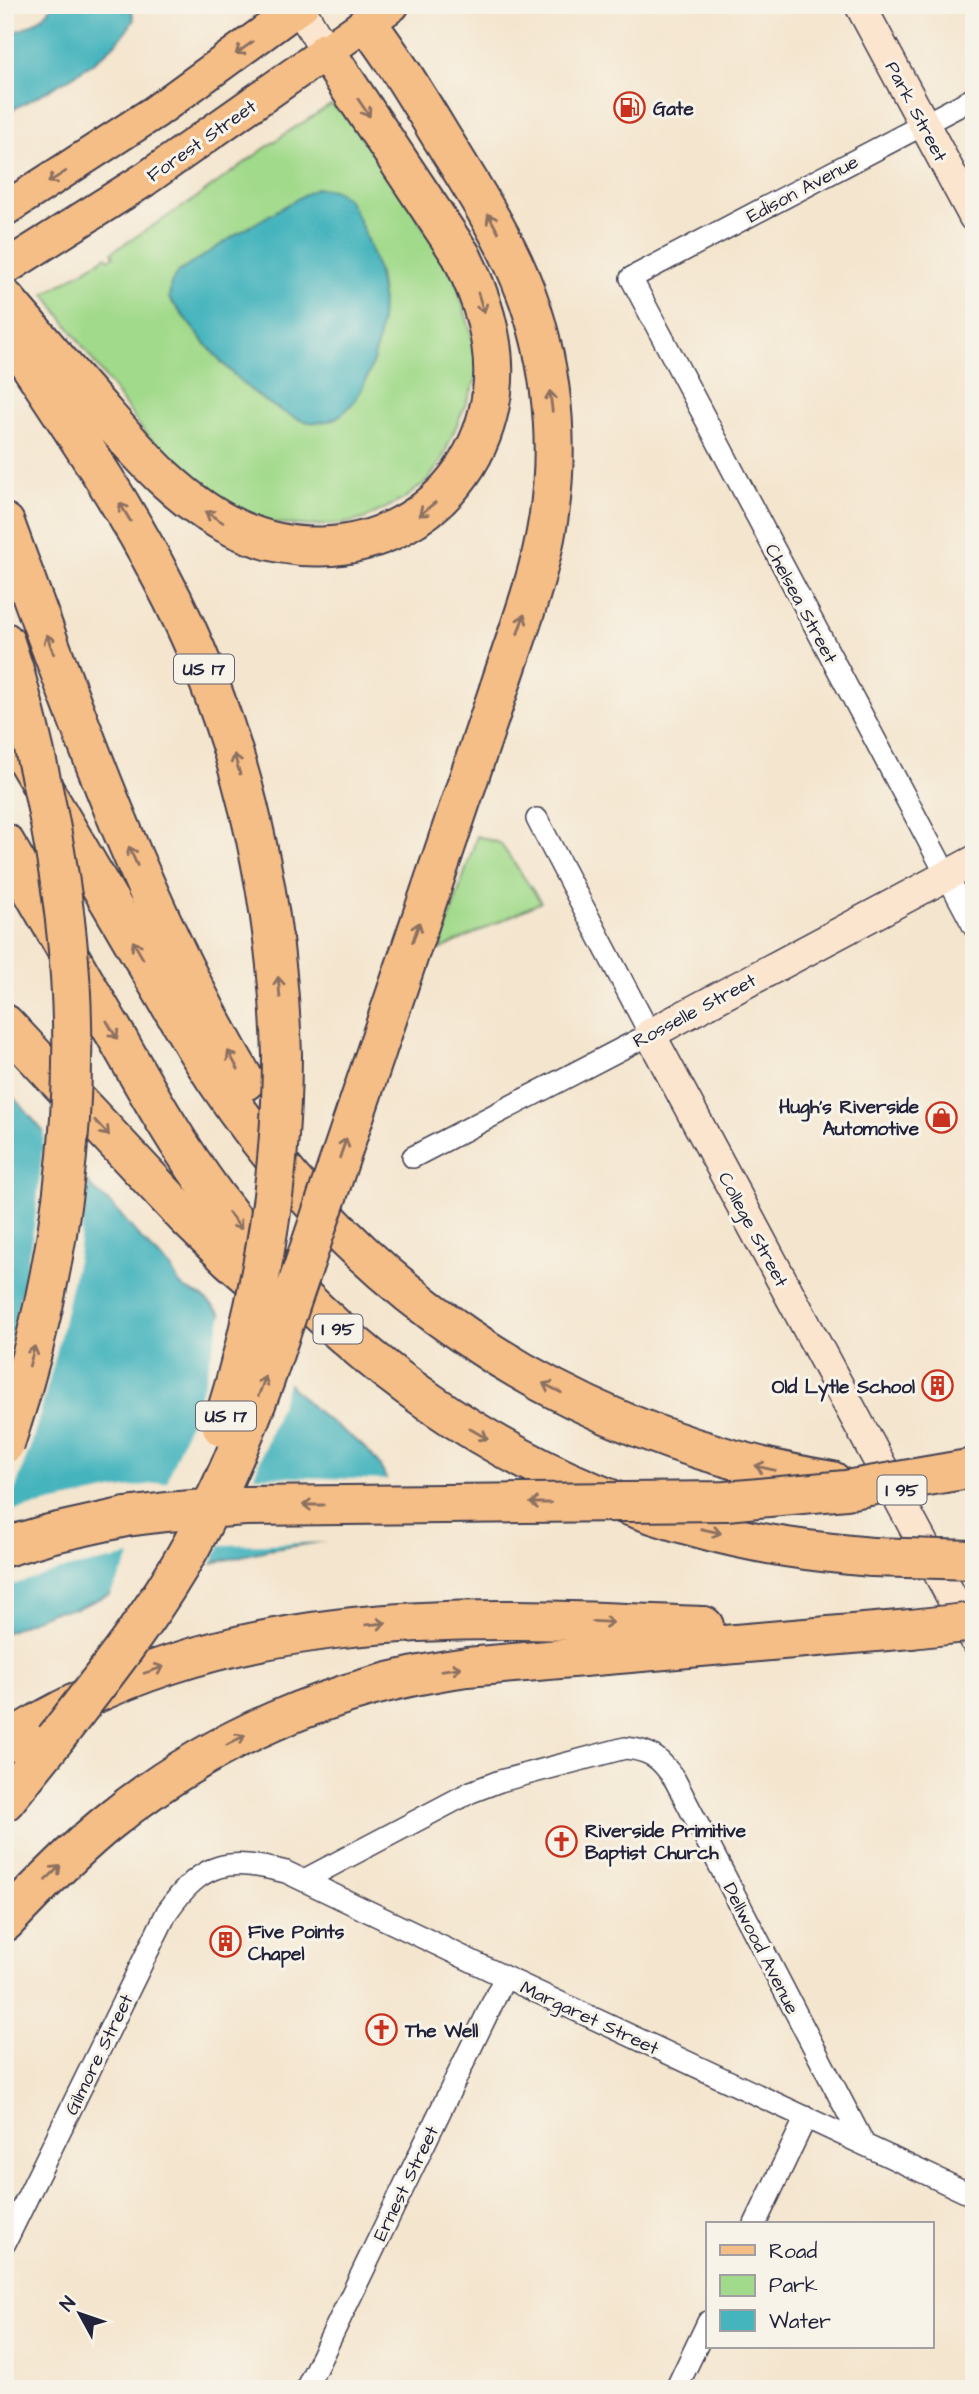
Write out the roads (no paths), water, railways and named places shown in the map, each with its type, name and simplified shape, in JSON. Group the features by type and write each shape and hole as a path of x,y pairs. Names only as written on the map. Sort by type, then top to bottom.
{"highway":[{"path":"5,1801 128,1643 170,1581 208,1514 240,1445 269,1367 536,578 548,520 553,481 553,424 545,364 531,307 500,237 394,61 371,11"},
{"path":"10,314 151,466 193,503 235,528 281,543 334,546 378,537 406,524 429,508 464,469 486,422 493,372 486,321 476,288 461,255 326,52"},
{"name":"US 17","path":"10,314 143,542 180,614 211,685 235,758 264,876 280,996 282,1055 279,1153 269,1233 254,1311 222,1426 179,1537 143,1608 100,1676 55,1739"},
{"path":"5,523 101,782 145,883 201,1000 233,1062 269,1120 335,1214 386,1275"},
{"path":"5,642 39,769 57,856 68,941 71,1062 67,1145 56,1240 34,1347 5,1444"},
{"name":"I 95","path":"5,723 228,1099 288,1177 332,1225 386,1275 470,1339 568,1396 687,1446 764,1469 832,1481 929,1493 974,1494"},
{"name":"I 95","path":"5,843 167,1125 215,1195 268,1260 320,1314 380,1366 477,1433 545,1469 669,1520 772,1545 872,1557 974,1560"},
{"path":"5,1024 186,1217 250,1278 326,1338 443,1412"},
{"path":"5,1532 166,1511 245,1506 726,1501 846,1490 974,1468"},
{"path":"5,1547 126,1517"},
{"path":"5,1743 64,1708 134,1676 238,1646 330,1629 412,1621 492,1619 776,1629 911,1629"},
{"path":"5,1922 74,1852 135,1801 169,1778 274,1720 351,1692 428,1672 467,1667 974,1622"}],"main road":[{"name":"Park Street","path":"860,5 974,217"},
{"path":"5,209 155,112 300,6 326,52"},
{"name":"Forest Street","path":"5,268 144,180 326,52 371,11"},
{"name":"Rosselle Street","path":"650,1034 974,861"},
{"name":"College Street","path":"650,1034 974,1639"}],"street":[{"name":"Edison Avenue","path":"631,278 974,98"},
{"name":"Chelsea Street","path":"631,278 974,927"},
{"name":"College Street","path":"537,819 650,1034"},
{"name":"Rosselle Street","path":"414,1157 650,1034"},
{"name":"Dellwood Avenue","path":"304,1880 471,1792 500,1781 625,1748 641,1749 655,1755 664,1763 674,1780 864,2144"},
{"name":"Margaret Street","path":"202,1874 226,1865 251,1863 286,1872 974,2196"},
{"name":"Gilmore Street","path":"5,2243 167,1912 189,1885 202,1874"},
{"name":"Ernest Street","path":"306,2389 505,1977"},
{"path":"756,2222 806,2117"},
{"path":"676,2389 706,2326"}],"water":[{"path":"53,5 130,5 134,19 124,34 94,62 5,114 5,35 32,24 44,16"},
{"path":"316,188 338,192 355,210 377,268 381,292 379,335 365,382 353,402 338,416 319,422 296,418 258,396 226,366 169,298 171,283 177,273"},
{"path":"5,1087 93,1189 113,1206 171,1268 179,1283 185,1289 203,1297 313,1408 356,1440 374,1458 387,1482 333,1540 267,1550 200,1566 120,1590 77,1608 51,1612 5,1633"}],"place":[{"name":"Gate","path":"630,108"},
{"name":"Hugh's Riverside Automotive","path":"942,1117"},
{"name":"Old Lytle School","path":"938,1386"},
{"name":"Riverside Primitive Baptist Church","path":"562,1841"},
{"name":"Five Points Chapel","path":"225,1942"},
{"name":"The Well","path":"382,2030"}]}
